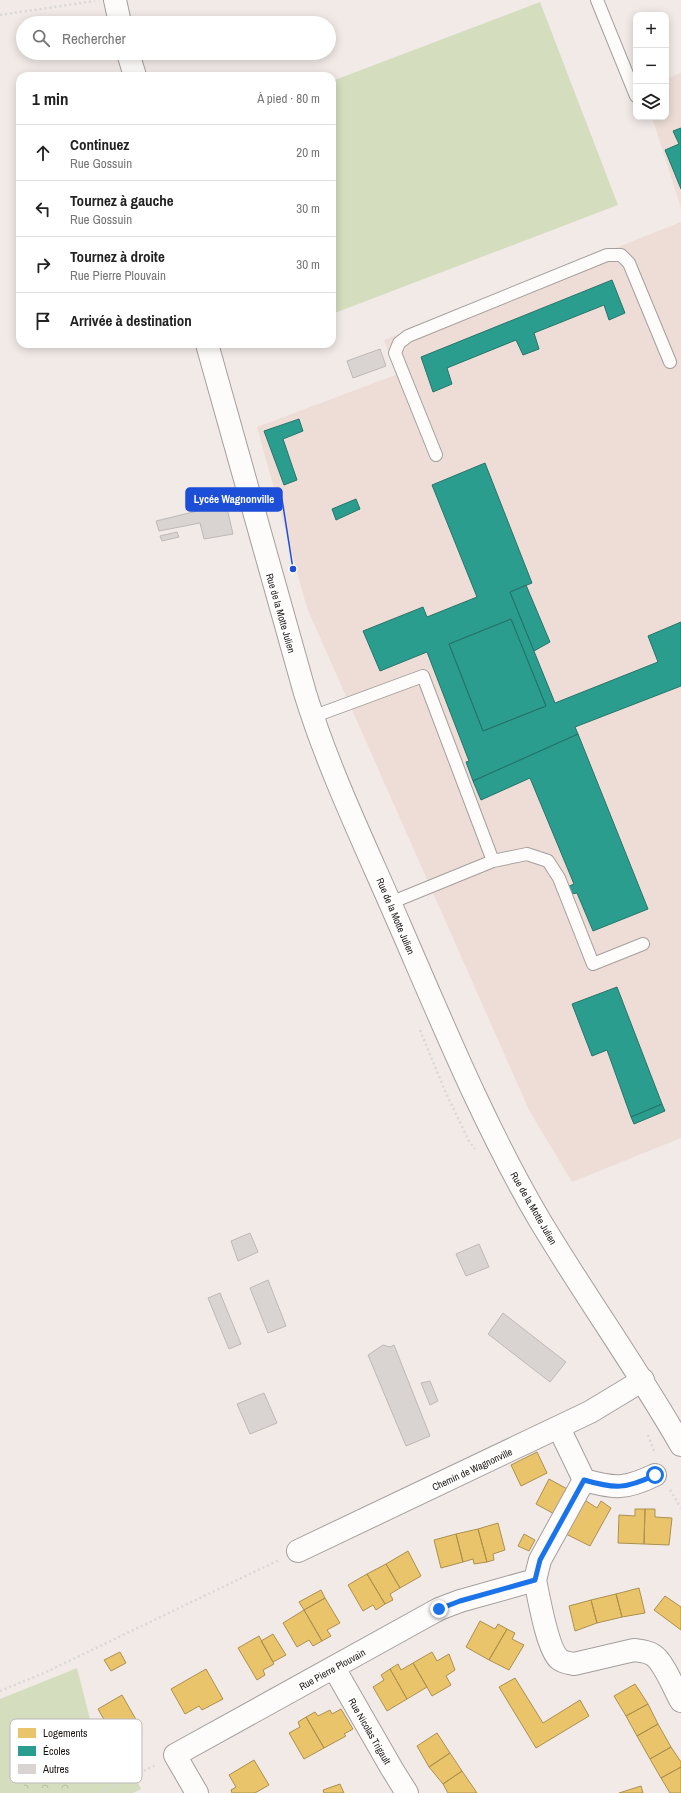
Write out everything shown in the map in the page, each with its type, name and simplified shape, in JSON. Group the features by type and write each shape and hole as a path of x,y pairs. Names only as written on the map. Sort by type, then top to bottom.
{"street":[{"path":"115,0 118,16"},
{"path":"130,60 134,72"},
{"name":"Rue de la Motte Julien","path":"208,348 296,666 312,717 323,747 390,903 442,1022 498,1143 555,1244 642,1380 681,1445"},
{"name":"Chemin de Wagnonville","path":"298,1551 559,1428 600,1407 642,1380"},
{"path":"559,1428 584,1480"},
{"path":"584,1480 608,1486 624,1486 637,1484 655,1475"},
{"path":"584,1480 540,1560 535,1580 550,1646 560,1660 566,1663 581,1663 634,1650 644,1651 658,1659 681,1701"},
{"name":"Rue Pierre Plouvain","path":"175,1755 449,1604 535,1580"},
{"name":"Rue Nicolas Trigault","path":"334,1668 407,1793"},
{"path":"175,1755 197,1793"}],"lane":[{"path":"597,0 633,89"},
{"path":"436,455 395,353 399,343 408,336 599,258 607,255 621,255 629,263 670,362"},
{"path":"312,717 423,676 493,861"},
{"path":"390,903 493,861 527,854 548,861 559,878 593,964 643,944"}],"path":[{"path":"0,15 101,0"},
{"path":"0,1690 44,1673 298,1551"},
{"path":"142,1772 175,1755"},
{"path":"99,1793 119,1783"}],"shaded area":[{"path":"681,73 681,208 653,120 669,120 669,78"},
{"path":"681,222 681,1138 572,1182 529,1110 307,608 257,427 398,374 384,340"}],"green space":[{"path":"540,2 618,205 336,312 336,79"},
{"path":"77,1668 90,1719 10,1719 10,1783 138,1783 141,1789 133,1793 0,1793 0,1699"},
{"path":"23,1783 79,1783 82,1793 26,1793"}],"building: Logements":[{"path":"537,1452 547,1473 521,1486 511,1465"},
{"path":"549,1479 569,1490 556,1515 536,1504"},
{"path":"583,1499 597,1508 601,1501 611,1508 590,1546 564,1533"},
{"path":"635,1509 645,1509 644,1544 618,1543 619,1515 635,1516"},
{"path":"645,1509 655,1509 655,1517 672,1518 669,1545 644,1544"},
{"path":"498,1523 505,1550 493,1554 494,1560 487,1562 478,1529"},
{"path":"478,1529 487,1562 474,1564 473,1559 463,1562 456,1534"},
{"path":"456,1534 463,1562 441,1568 434,1540"},
{"path":"524,1534 535,1540 529,1551 518,1546"},
{"path":"408,1551 421,1576 400,1588 386,1564"},
{"path":"386,1564 400,1588 390,1594 393,1600 385,1604 367,1574"},
{"path":"367,1574 385,1604 376,1610 373,1605 363,1611 348,1585"},
{"path":"639,1588 645,1613 622,1617 616,1594"},
{"path":"321,1590 325,1598 304,1610 299,1602"},
{"path":"616,1594 622,1617 597,1623 591,1600"},
{"path":"665,1596 681,1607 681,1630 654,1610"},
{"path":"325,1598 340,1623 327,1630 331,1636 322,1641 304,1610"},
{"path":"591,1600 597,1623 575,1631 569,1606"},
{"path":"304,1610 322,1641 313,1646 309,1640 297,1647 283,1623"},
{"path":"480,1621 495,1629 498,1624 507,1629 489,1660 466,1647"},
{"path":"507,1629 515,1633 512,1639 524,1645 509,1670 489,1660"},
{"path":"273,1634 286,1655 273,1662 261,1641"},
{"path":"259,1636 274,1664 263,1670 265,1675 257,1680 238,1648"},
{"path":"120,1652 126,1663 111,1671 104,1660"},
{"path":"432,1652 437,1661 449,1654 455,1670 446,1676 451,1685 432,1696 413,1663"},
{"path":"413,1663 427,1687 407,1699 390,1669 398,1664 401,1670"},
{"path":"206,1669 223,1699 202,1710 199,1706 185,1714 171,1689"},
{"path":"390,1669 407,1699 387,1711 373,1687 384,1680 381,1675"},
{"path":"515,1678 543,1723 580,1700 589,1716 536,1748 499,1687"},
{"path":"635,1684 648,1704 626,1716 614,1696"},
{"path":"122,1695 136,1719 104,1719 98,1709"},
{"path":"648,1704 658,1724 637,1736 626,1716"},
{"path":"341,1709 353,1729 344,1734 346,1736 324,1748 306,1717 315,1712 318,1716 330,1710 332,1714"},
{"path":"306,1717 324,1748 304,1759 289,1733 300,1727 298,1722"},
{"path":"658,1724 671,1747 650,1759 637,1736"},
{"path":"437,1733 450,1753 429,1767 417,1746"},
{"path":"671,1747 681,1762 681,1767 661,1778 650,1759"},
{"path":"450,1753 462,1771 443,1784 429,1767"},
{"path":"254,1760 269,1785 255,1793 232,1793 231,1790 236,1787 229,1775"},
{"path":"681,1767 681,1793 670,1793 661,1778"},
{"path":"462,1771 477,1793 448,1793 443,1784"},
{"path":"340,1784 344,1793 324,1793 323,1790"},
{"path":"641,1786 643,1793 619,1793"}],"building: Écoles":[{"path":"681,128 681,189 665,150 679,144 673,131"},
{"path":"612,280 625,313 609,320 604,305 534,333 539,349 523,355 516,340 447,368 452,384 433,392 421,357"},
{"path":"299,419 303,431 283,439 297,480 284,485 264,431"},
{"path":"485,463 532,583 510,592 555,703 658,662 648,636 681,622 681,686 575,727 578,734 473,781 466,762 469,761 427,652 380,671 363,631 423,607 427,617 477,597 432,485","holes":["511,619 546,706 483,731 449,644"]},
{"path":"356,499 360,509 336,520 332,509"},
{"path":"526,585 550,642 534,651 510,592"},
{"path":"511,619 546,706 483,731 449,644"},
{"path":"578,734 648,909 593,931 577,893 571,894 567,887 574,884 530,778 481,800 473,781"},
{"path":"617,987 662,1104 631,1117 607,1050 592,1056 572,1004"},
{"path":"662,1104 665,1111 634,1124 631,1117"}],"building: Autres":[{"path":"380,349 386,366 353,378 347,361"},
{"path":"226,504 233,534 204,539 200,523 159,531 156,521"},
{"path":"177,532 179,537 162,541 160,536"},
{"path":"250,1233 258,1252 238,1261 231,1241"},
{"path":"479,1244 489,1267 466,1276 456,1254"},
{"path":"268,1280 286,1326 268,1333 250,1288"},
{"path":"220,1293 241,1344 229,1349 208,1298"},
{"path":"503,1313 566,1362 550,1382 488,1334"},
{"path":"383,1345 390,1347 394,1345 430,1436 406,1446 368,1355"},
{"path":"430,1381 438,1401 430,1405 421,1383"},
{"path":"264,1393 277,1423 250,1434 237,1404"}],"place":[{"name":"Lycée Wagnonville","path":"293,569"}],"route":[{"path":"439,1609 449,1604 535,1580 540,1560 584,1480 603,1486 612,1487 637,1484 655,1475"}]}
